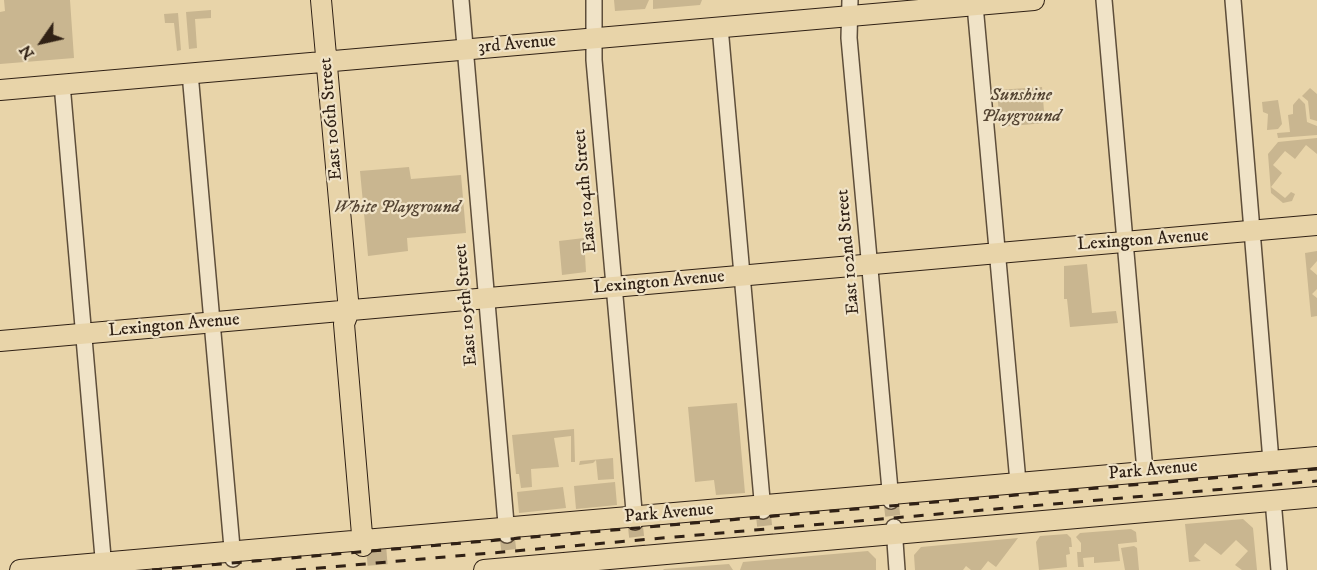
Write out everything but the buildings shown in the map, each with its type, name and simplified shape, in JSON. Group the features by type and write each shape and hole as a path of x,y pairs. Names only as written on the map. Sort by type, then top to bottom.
{"main road":[{"name":"East 106th Street","path":"321,0 349,310 344,324 369,542"},
{"name":"3rd Avenue","path":"0,90 720,27 850,8 975,5 1034,0"},
{"name":"Lexington Avenue","path":"0,341 1317,225"},
{"name":"Park Avenue","path":"20,570 103,566 233,555 890,497 1018,482 1317,457"},
{"path":"484,570 510,564 639,559 766,542 1317,497"}],"street":[{"name":"East 105th Street","path":"461,0 485,298 507,531"},
{"name":"East 104th Street","path":"594,0 594,60 634,519"},
{"path":"1104,0 1145,471"},
{"path":"1233,0 1271,461"},
{"path":"975,5 1018,482"},
{"name":"East 102nd Street","path":"850,8 890,497"},
{"path":"720,27 763,508"},
{"path":"190,74 210,322 233,555"},
{"path":"62,84 103,566"},
{"path":"1273,500 1279,570"},
{"path":"894,531 897,570"}],"green space":[{"path":"4,0 70,0 74,58 0,64 0,12 5,11"},
{"path":"614,0 649,0 645,9 615,11"},
{"path":"653,0 702,0 700,5 653,9"},
{"path":"211,10 211,18 195,19 197,48 189,49 186,12"},
{"path":"178,13 181,50 177,51 174,23 165,23 164,14"},
{"name":"Sunshine Playground","path":"1042,87 1045,123 1000,127 997,90"},
{"path":"1310,88 1317,94 1317,121 1310,119 1308,101 1302,96"},
{"path":"1299,98 1305,104 1307,122 1317,126 1317,135 1278,138 1277,133 1290,132 1288,115 1293,114 1293,105"},
{"path":"1278,100 1282,124 1278,129 1267,130 1268,114 1263,112 1262,102"},
{"path":"1317,138 1317,154 1306,145 1295,159 1285,151 1273,165 1282,173 1271,187 1285,198 1291,192 1295,194 1292,201 1283,203 1271,193 1268,154 1278,142"},
{"name":"White Playground","path":"409,167 411,179 461,175 466,233 407,238 408,251 368,256 360,171"},
{"path":"584,238 586,272 562,275 559,241"},
{"path":"1317,251 1317,261 1310,269 1317,275 1317,289 1312,294 1317,298 1317,316 1311,317 1305,253"},
{"path":"1087,264 1092,313 1116,311 1118,323 1070,327 1067,299 1064,299 1064,266"},
{"path":"737,403 745,493 716,495 714,480 695,482 688,407"},
{"path":"574,429 575,462 571,462 571,436 554,438 559,467 531,469 532,487 521,488 519,474 516,474 512,435"},
{"path":"613,458 614,479 598,480 596,460 593,463 579,465 580,461"},
{"path":"615,482 617,505 576,509 574,486"},
{"path":"563,487 566,508 519,513 517,492"},
{"path":"1243,519 1253,528 1257,570 1242,570 1235,565 1248,551 1236,540 1221,555 1205,543 1194,556 1201,561 1189,562 1185,524"},
{"path":"1131,529 1136,532 1137,542 1118,544 1120,561 1094,563 1094,557 1083,558 1084,567 1078,567 1077,552 1081,552 1081,543 1076,537 1080,533"},
{"path":"1067,534 1071,538 1072,547 1069,547 1070,554 1066,555 1067,567 1039,570 1036,542 1040,536"},
{"path":"1018,538 996,567 988,561 981,570 971,570 966,566 963,570 915,570 914,555 921,547"},
{"path":"1134,546 1137,548 1139,570 1125,570 1121,548"},
{"path":"868,551 876,559 876,570 740,570 743,562"},
{"path":"729,564 733,570 663,570 664,569"}],"tunnel":[{"path":"891,501 894,527"},
{"path":"763,511 766,539"},
{"path":"635,522 638,550"},
{"path":"507,535 510,561"},
{"path":"376,545 378,570"}],"railway":[{"path":"152,570 1317,469"},
{"path":"296,570 1317,481"}]}
